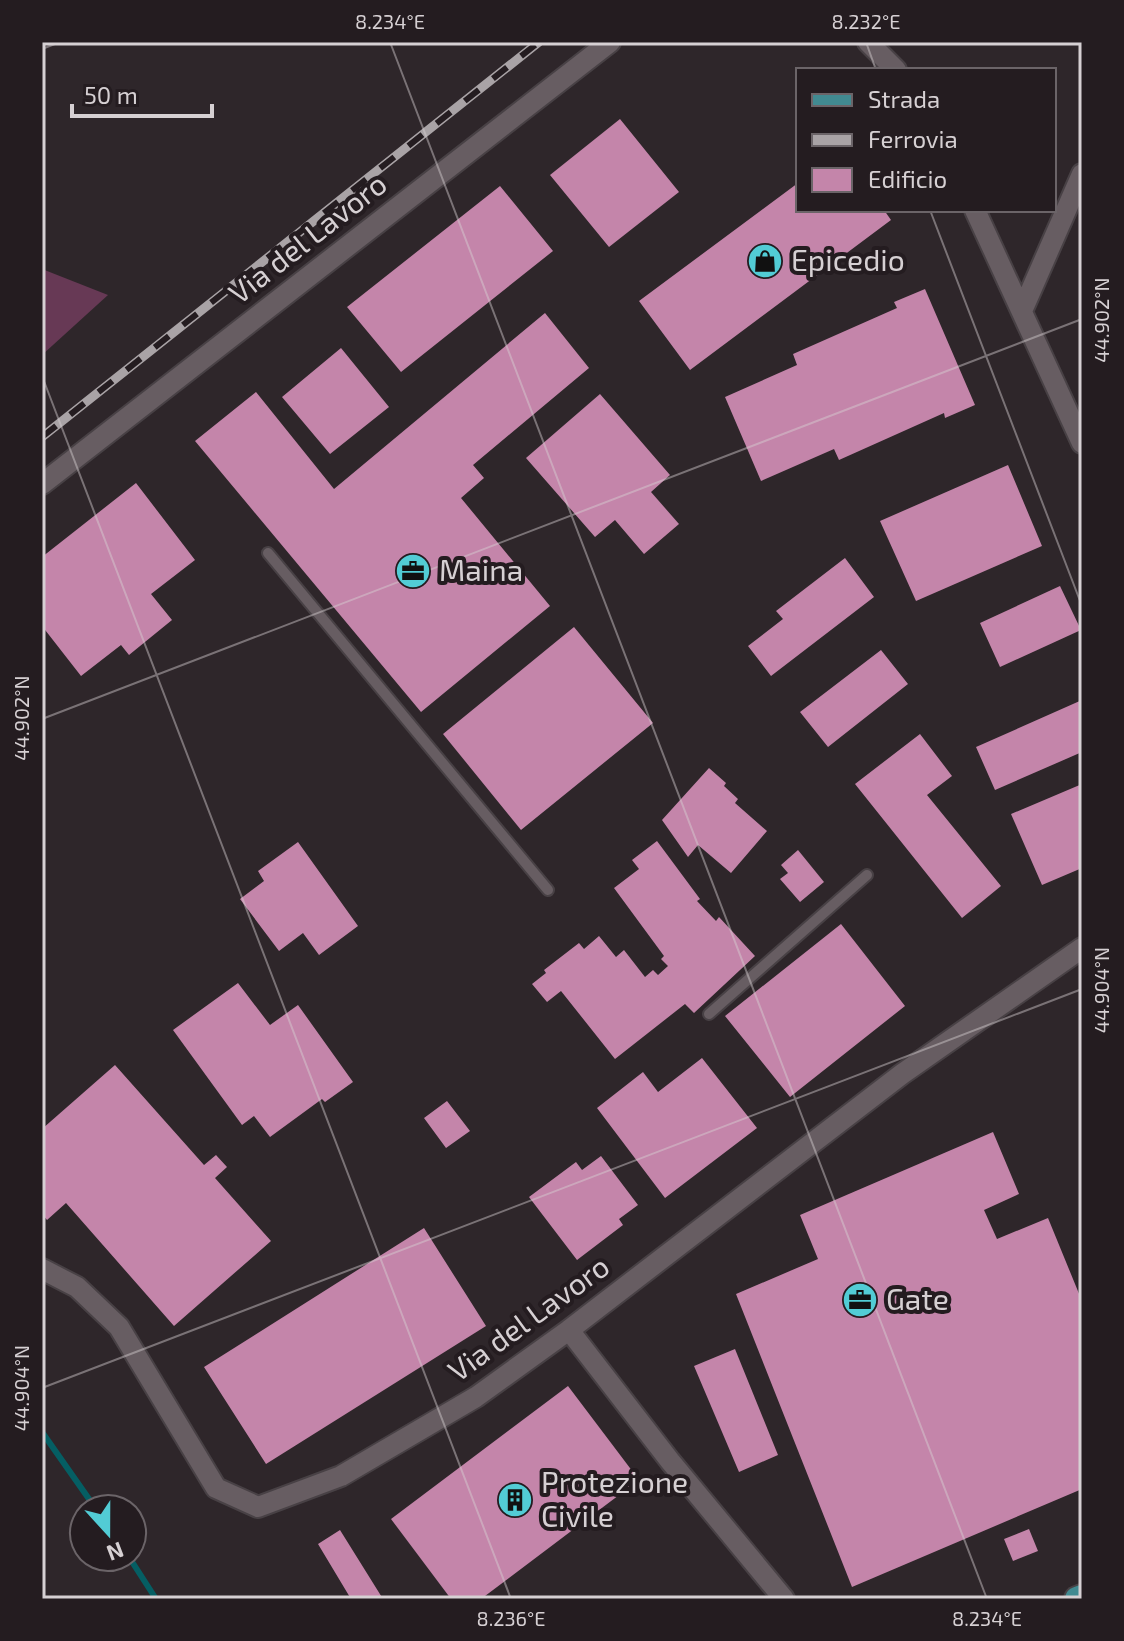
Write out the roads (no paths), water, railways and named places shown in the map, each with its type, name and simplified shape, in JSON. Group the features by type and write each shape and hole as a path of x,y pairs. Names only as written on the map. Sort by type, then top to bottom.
{"street":[{"name":"Via del Lavoro","path":"42,484 610,42"},
{"path":"868,42 894,68"},
{"path":"1022,311 1082,174"},
{"path":"976,212 1082,443"},
{"name":"Via del Lavoro","path":"42,1269 77,1287 119,1327 216,1488 258,1507 341,1476 476,1397 569,1330 902,1074 1082,948"},
{"path":"569,1330 670,1461 784,1599"}],"lane":[{"path":"268,553 548,890"},
{"path":"709,1014 867,875"}],"waterway":[{"path":"42,1432 85,1493"},
{"path":"139,1573 156,1599"}],"railway":[{"path":"42,437 539,42"}],"place":[{"name":"Epicedio","path":"765,261"},
{"name":"Maina","path":"413,571"},
{"name":"Gate","path":"860,1300"},
{"name":"Protezione Civile","path":"515,1500"}]}
